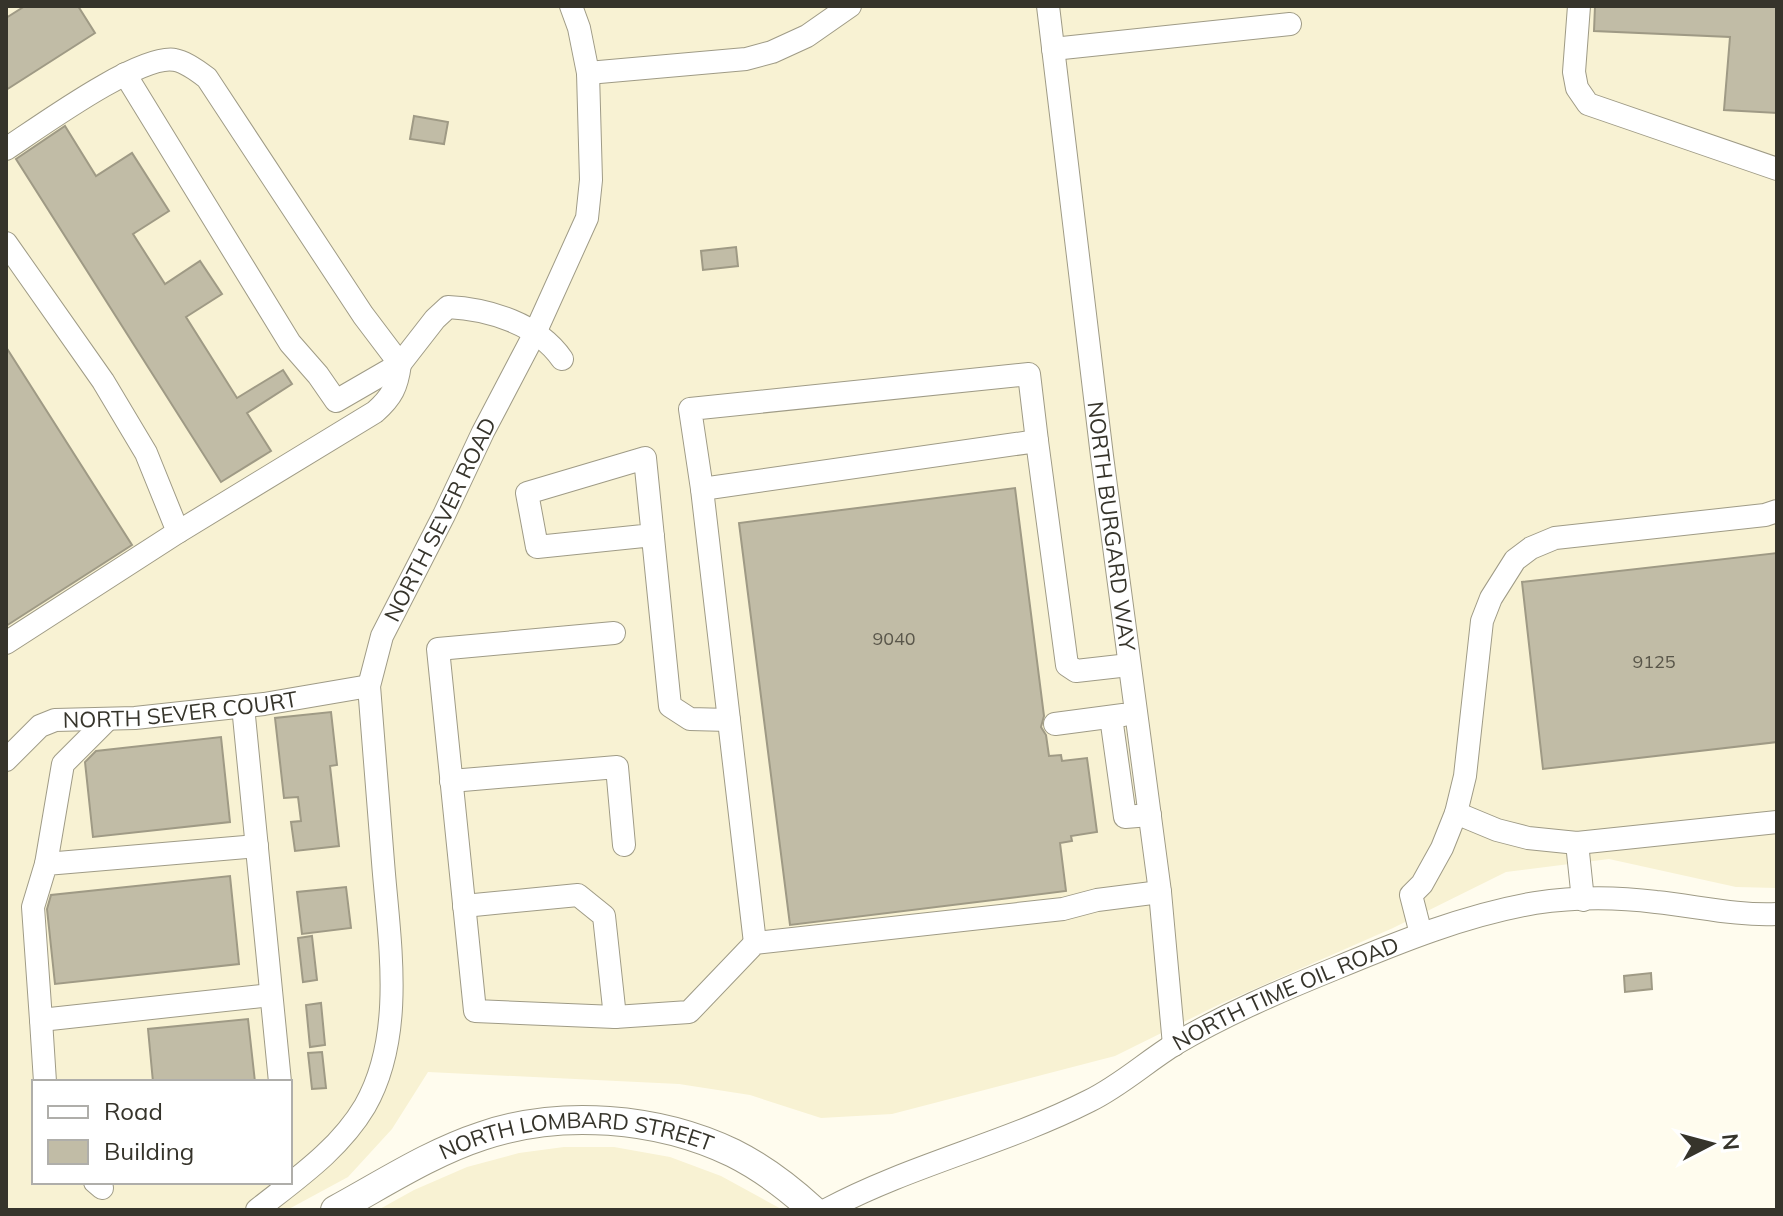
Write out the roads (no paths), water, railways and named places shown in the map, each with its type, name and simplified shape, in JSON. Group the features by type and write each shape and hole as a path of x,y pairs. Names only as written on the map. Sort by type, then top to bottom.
{"main road":[{"name":"NORTH LOMBARD STREET","path":"335,1210 433,1156 470,1140 510,1128 570,1120 636,1125 711,1144 768,1174 813,1210"}],"street":[{"name":"NORTH SEVER ROAD","path":"292,1182 337,1145 363,1109 381,1069 388,1035 390,948 369,686 375,654 535,333 587,218 591,180 588,73 571,6"},
{"path":"588,73 719,63 759,56 807,36 850,6"},
{"name":"NORTH BURGARD WAY","path":"1048,6 1160,892 1174,1045"},
{"path":"1579,6 1574,72 1577,88 1588,104 1777,169"},
{"path":"1053,49 1290,24"},
{"path":"6,149 125,74 154,61 175,60 207,78 363,315 400,364 393,396 375,412 178,532 6,643"},
{"path":"125,74 290,343 336,401 400,364 448,307 490,314 535,333 562,359"},
{"path":"6,243 103,381 146,453 178,532"},
{"path":"755,943 690,409 1029,374 1067,665 1076,671 1129,665"},
{"path":"702,489 1037,441"},
{"path":"653,535 537,547 527,493 645,458 653,535 670,706 690,719 729,720"},
{"path":"1421,934 1411,895 1422,884 1442,848 1456,813 1465,776 1482,621 1502,576 1515,560 1531,548 1555,538 1765,515 1777,511"},
{"path":"614,633 438,649 475,1011 615,1017 689,1012 755,943 1063,909 1097,900 1160,892"},
{"name":"NORTH SEVER COURT","path":"6,760 40,726 55,720 107,720 243,706 369,686"},
{"path":"243,706 280,1080"},
{"path":"1055,724 1136,713"},
{"path":"1111,717 1125,817 1150,815"},
{"path":"45,1080 33,907 46,864 63,764 107,720"},
{"path":"451,781 617,767 624,845"},
{"path":"1456,813 1497,830 1528,838 1577,843 1777,822"},
{"path":"1577,843 1583,900"},
{"path":"46,864 257,846"},
{"path":"464,906 578,895 604,916 615,1017"},
{"name":"NORTH TIME OIL ROAD","path":"826,1210 886,1180 1064,1113 1094,1099 1174,1045 1282,991 1421,934 1502,910 1538,903 1583,900 1640,900 1752,914 1777,914"},
{"path":"41,1020 271,995"},
{"name":"NORTH SEVER ROAD","path":"257,1210 289,1184"}]}
